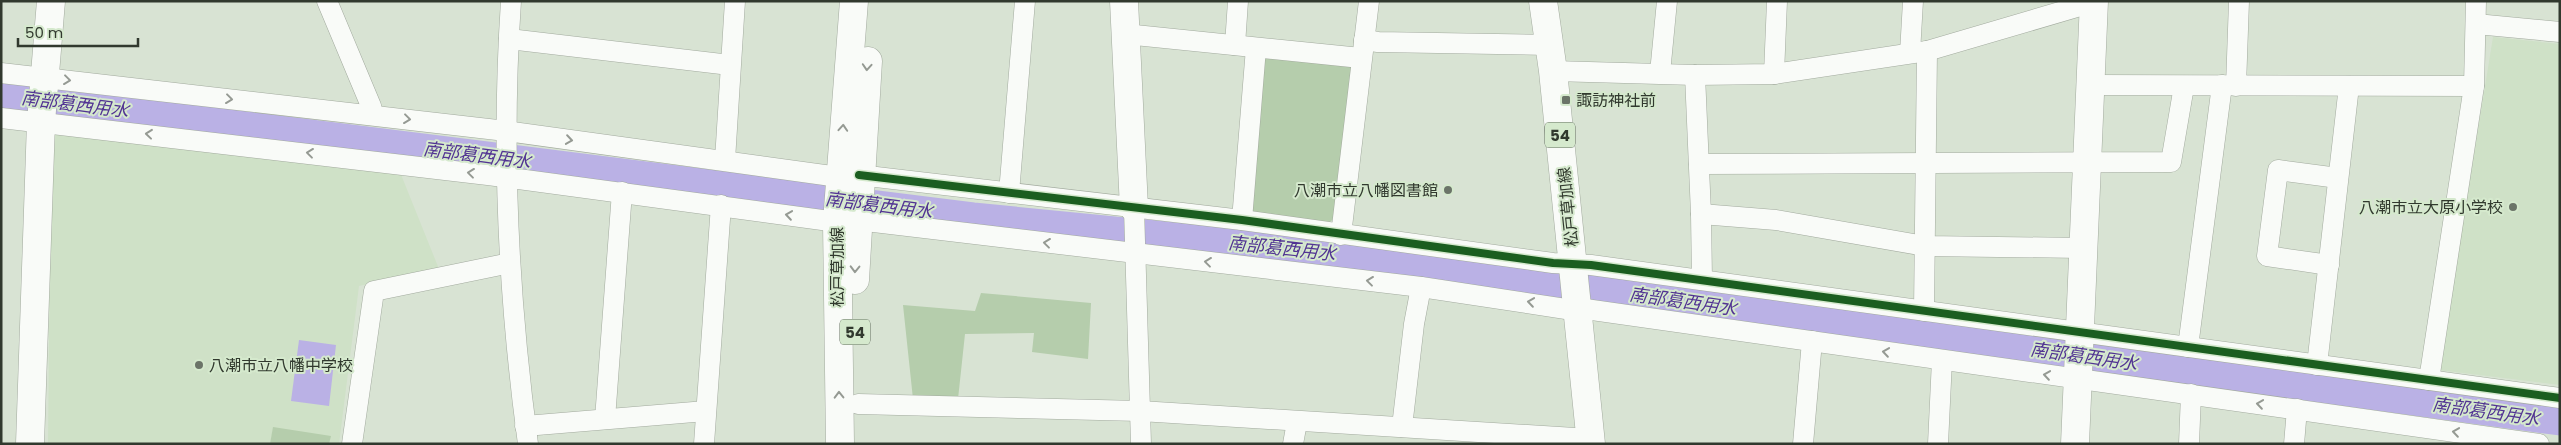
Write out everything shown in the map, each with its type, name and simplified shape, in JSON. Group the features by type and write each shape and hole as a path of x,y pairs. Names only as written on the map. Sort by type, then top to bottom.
{"main road":[{"path":"30,444 41,119 51,1"},
{"name":"松戸草加線","path":"840,444 854,1"},
{"name":"松戸草加線","path":"849,176 872,1"},
{"path":"1124,1 1134,208"},
{"name":"松戸草加線","path":"1543,1 1552,58 1591,441"},
{"path":"2075,444 2094,2"},
{"name":"松戸草加線","path":"847,221 855,323 858,444"}],"street":[{"path":"327,1 371,106 373,115"},
{"path":"511,1 505,174 510,263 526,435 605,419 706,411"},
{"path":"725,160 735,1"},
{"path":"1009,193 1025,1"},
{"path":"1235,46 1238,1"},
{"path":"1341,235 1369,1"},
{"path":"1660,73 1667,1"},
{"path":"1774,74 1777,1"},
{"path":"1913,1 1925,163 1924,311"},
{"path":"2188,347 2229,85 2239,1"},
{"path":"2429,380 2474,86 2476,1"},
{"path":"1125,34 1256,48 1362,49 1378,42 1552,58 1660,73 1695,75 1774,74 1918,52 2094,2"},
{"path":"2476,24 2560,32"},
{"path":"509,39 730,65"},
{"path":"1242,220 1256,48"},
{"path":"1,73 43,81 373,115 505,135 1242,220 1574,267 1702,280 2560,398"},
{"path":"1695,75 1702,280"},
{"path":"2090,85 2474,86"},
{"path":"1699,164 2171,162 2184,86"},
{"path":"2317,365 2349,86"},
{"path":"1,118 41,119 505,174 622,192 847,221 1136,253 1578,307 2298,409 2422,435 2537,444"},
{"path":"2329,265 2266,256 2278,170 2338,178"},
{"path":"605,419 622,192"},
{"path":"704,444 721,205"},
{"path":"1134,208 1141,444"},
{"path":"1701,214 1776,220 1925,246 2083,248"},
{"path":"352,444 374,291 510,263"},
{"path":"1402,427 1414,324 1421,287"},
{"path":"1803,444 1812,341"},
{"path":"1938,444 1942,360"},
{"path":"2189,444 2191,394"},
{"path":"858,404 1140,411 1591,441"},
{"path":"2294,444 2298,409"},
{"path":"1294,444 1297,422"}],"shaded area":[{"name":"八潮市立大原小学校","path":"2493,37 2560,44 2560,385 2439,370"},
{"path":"1261,57 1352,65 1334,219 1328,223 1253,213 1250,206"},
{"name":"八潮市立八幡中学校","path":"51,134 400,172 439,269 359,286 339,444 48,444"},
{"path":"981,293 1091,303 1088,359 1032,352 1034,333 965,334 958,399 913,399 903,305 975,311"},
{"path":"299,340 336,345 329,406 291,401"},
{"path":"273,427 331,436 329,444 270,444"}],"waterway":[{"name":"南部葛西用水","path":"1,95 973,217 1299,249 2560,421"}],"cycle path":[{"path":"859,175 1242,220 1553,263 1591,265 2560,398"}],"place":[{"name":"諏訪神社前","path":"1566,100"},
{"name":"八潮市立八幡図書館","path":"1448,190"},
{"name":"八潮市立大原小学校","path":"2513,207"},
{"name":"八潮市立八幡中学校","path":"199,365"}]}
